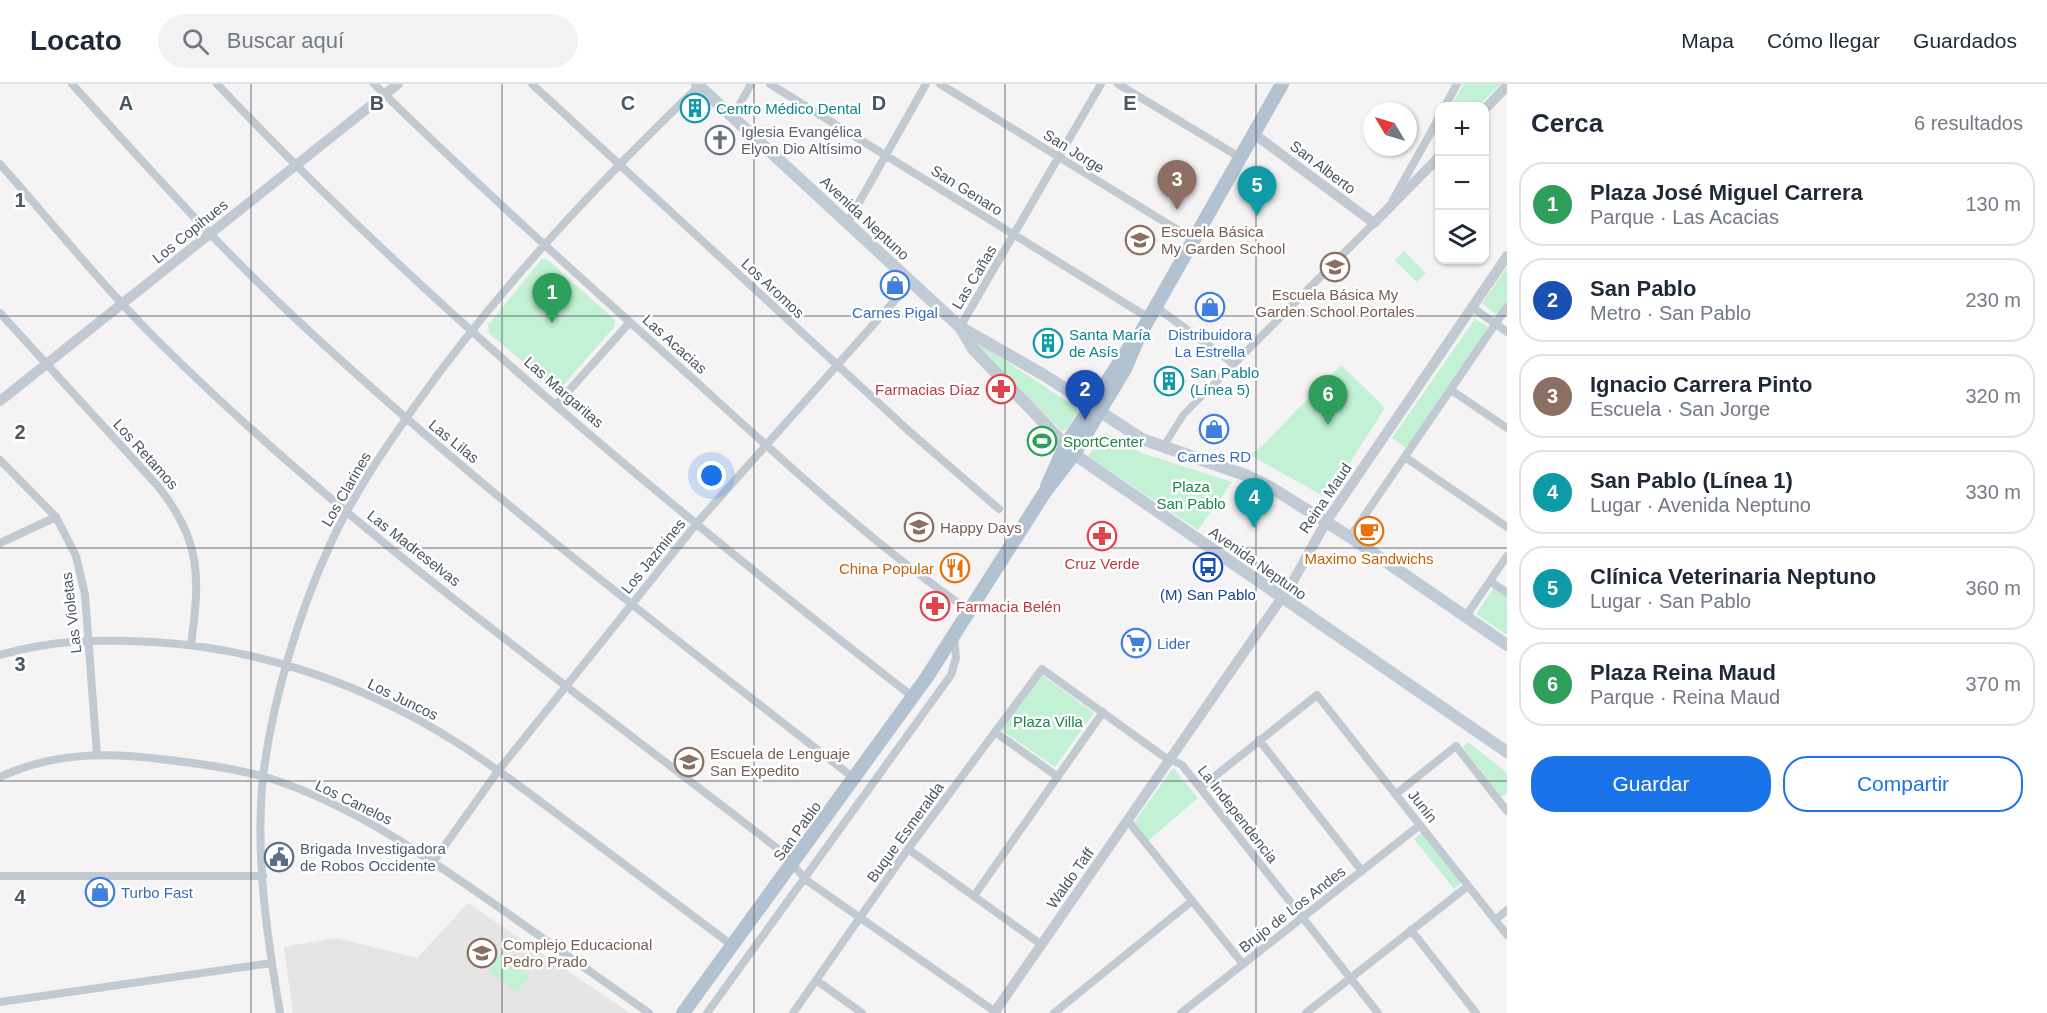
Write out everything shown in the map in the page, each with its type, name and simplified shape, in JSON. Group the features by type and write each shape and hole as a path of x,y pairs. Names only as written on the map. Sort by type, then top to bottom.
{"main road":[{"name":"San Pablo","path":"683,1013 855,779 954,636 1045,492 1052,469 1070,450 1096,408 1119,361 1139,336 1282,84"},
{"name":"Avenida Neptuno","path":"698,85 960,327 1096,408 1133,434 1257,480 1350,537 1507,645"},
{"name":"Avenida Neptuno","path":"960,327 973,349 1070,450 1507,752"}],"street":[{"name":"Las Lilas","path":"72,84 210,235 301,323 406,418 631,603 855,779"},
{"name":"Las Margaritas","path":"217,84 295,166 471,330 697,524 844,645 913,698"},
{"name":"Las Acacias","path":"374,84 545,245 766,444 890,549 970,611"},
{"name":"Los Copihues","path":"0,402 398,84"},
{"name":"Los Aromos","path":"532,84 837,365 999,509"},
{"path":"732,118 751,84"},
{"name":"San Genaro","path":"770,84 1015,235 1152,313"},
{"path":"848,222 926,84"},
{"name":"San Jorge","path":"940,84 1194,240"},
{"name":"Las Cañas","path":"960,327 1101,84"},
{"path":"1118,84 1241,158"},
{"path":"1447,102 1457,84"},
{"name":"Los Clarines","path":"280,1013 263,876 261,813 263,777 288,665 310,594 329,546 406,418 471,330 545,245 698,85"},
{"path":"1489,106 1507,86"},
{"path":"1388,210 1435,125"},
{"name":"San Alberto","path":"1254,134 1374,223"},
{"path":"1163,447 1184,414 1435,161"},
{"name":"Las Madreselvas","path":"0,164 123,304 201,383 347,513 566,686 782,852 806,880 996,1012"},
{"name":"Reina Maud","path":"1172,760 1282,597 1326,522 1507,256"},
{"name":"Los Jazmines","path":"433,862 498,771 631,603 766,444 912,282"},
{"path":"1350,537 1507,307"},
{"path":"1473,308 1507,332"},
{"name":"Los Retamos","path":"0,313 157,485 183,524 193,547 196,569 191,645"},
{"path":"1152,313 1234,364"},
{"path":"558,404 630,322"},
{"path":"1451,390 1507,428"},
{"path":"1405,457 1507,528"},
{"name":"Las Violetas","path":"0,460 56,517 72,544 80,569 97,755"},
{"path":"0,543 56,517"},
{"path":"1466,616 1507,556"},
{"path":"1490,581 1507,593"},
{"path":"707,1013 806,880 951,675 956,658 954,636"},
{"name":"Los Juncos","path":"0,655 44,644 88,639 191,645 243,652 288,665 405,713 458,743 733,946"},
{"name":"La Independencia","path":"1042,669 1182,765 1378,1013"},
{"name":"Buque Esmeralda","path":"793,1013 908,849 1042,669"},
{"name":"Junín","path":"1259,740 1317,695 1507,935"},
{"path":"974,896 1103,712"},
{"path":"995,732 1058,777"},
{"path":"1200,788 1259,740 1362,871"},
{"path":"1396,794 1456,746 1507,811"},
{"name":"Los Canelos","path":"0,777 48,760 97,755 178,761 263,777 363,819 433,862 649,1013"},
{"name":"Waldo Taff","path":"996,1012 1172,760"},
{"path":"1128,821 1243,964"},
{"name":"Brujo de Los Andes","path":"1181,1013 1420,825"},
{"path":"908,849 1042,945"},
{"path":"0,876 263,876"},
{"path":"1306,1013 1468,886"},
{"path":"1054,1013 1192,902"},
{"path":"1495,920 1507,910"},
{"path":"1411,930 1476,1013"},
{"path":"0,1002 272,963"},
{"path":"816,980 862,1013"}],"shaded area":[{"name":"Complejo Educacional Pedro Prado","path":"468,903 630,1013 293,1013 284,947 336,938 417,958"}],"green space":[{"path":"1464,84 1501,84 1482,102 1453,102"},
{"path":"1404,251 1426,273 1417,282 1395,261"},
{"path":"542,259 548,260 615,320 614,327 560,389 554,389 489,333 488,325"},
{"path":"1507,267 1507,302 1498,316 1482,303"},
{"path":"1475,319 1490,328 1407,449 1392,438"},
{"path":"965,334 1077,408 1077,413 1066,430 1062,431 964,336"},
{"path":"1341,365 1385,408 1327,498 1250,455 1265,443"},
{"name":"Plaza San Pablo","path":"1106,433 1142,453 1232,482 1198,530 1088,456"},
{"path":"1497,583 1507,590 1507,635 1476,614"},
{"name":"Plaza Villa","path":"1042,675 1094,713 1055,767 1001,730"},
{"path":"1468,742 1507,773 1507,793 1501,797 1463,747"},
{"path":"1173,768 1198,798 1148,841 1133,824"},
{"path":"1423,832 1462,882 1454,889 1414,839"},
{"path":"500,955 529,976 517,992 488,971"}],"place":[{"name":"Centro Médico Dental","path":"695,108"},
{"name":"Iglesia Evangélica Elyon Dio Altísimo","path":"720,140"},
{"name":"Ignacio Carrera Pinto","path":"1177,210"},
{"name":"Clínica Veterinaria Neptuno","path":"1257,216"},
{"name":"Escuela Básica My Garden School","path":"1140,240"},
{"name":"Escuela Básica My Garden School Portales","path":"1335,267"},
{"name":"Carnes Pigal","path":"895,285"},
{"name":"Distribuidora La Estrella","path":"1210,307"},
{"name":"Plaza José Miguel Carrera","path":"552,323"},
{"name":"Santa María de Asís","path":"1048,343"},
{"name":"San Pablo (Línea 5)","path":"1169,381"},
{"name":"Farmacias Díaz","path":"1001,389"},
{"name":"San Pablo","path":"1085,420"},
{"name":"Plaza Reina Maud","path":"1328,425"},
{"name":"Carnes RD","path":"1214,429"},
{"name":"SportCenter","path":"1042,441"},
{"name":"Happy Days","path":"919,527"},
{"name":"San Pablo (Línea 1)","path":"1254,528"},
{"name":"Maximo Sandwichs","path":"1369,531"},
{"name":"Cruz Verde","path":"1102,536"},
{"name":"(M) San Pablo","path":"1208,567"},
{"name":"China Popular","path":"955,568"},
{"name":"Farmacia Belén","path":"935,606"},
{"name":"Lider","path":"1136,643"},
{"name":"Escuela de Lenguaje San Expedito","path":"689,762"},
{"name":"Brigada Investigadora de Robos Occidente","path":"279,857"},
{"name":"Turbo Fast","path":"100,892"},
{"name":"Complejo Educacional Pedro Prado","path":"482,953"}]}
